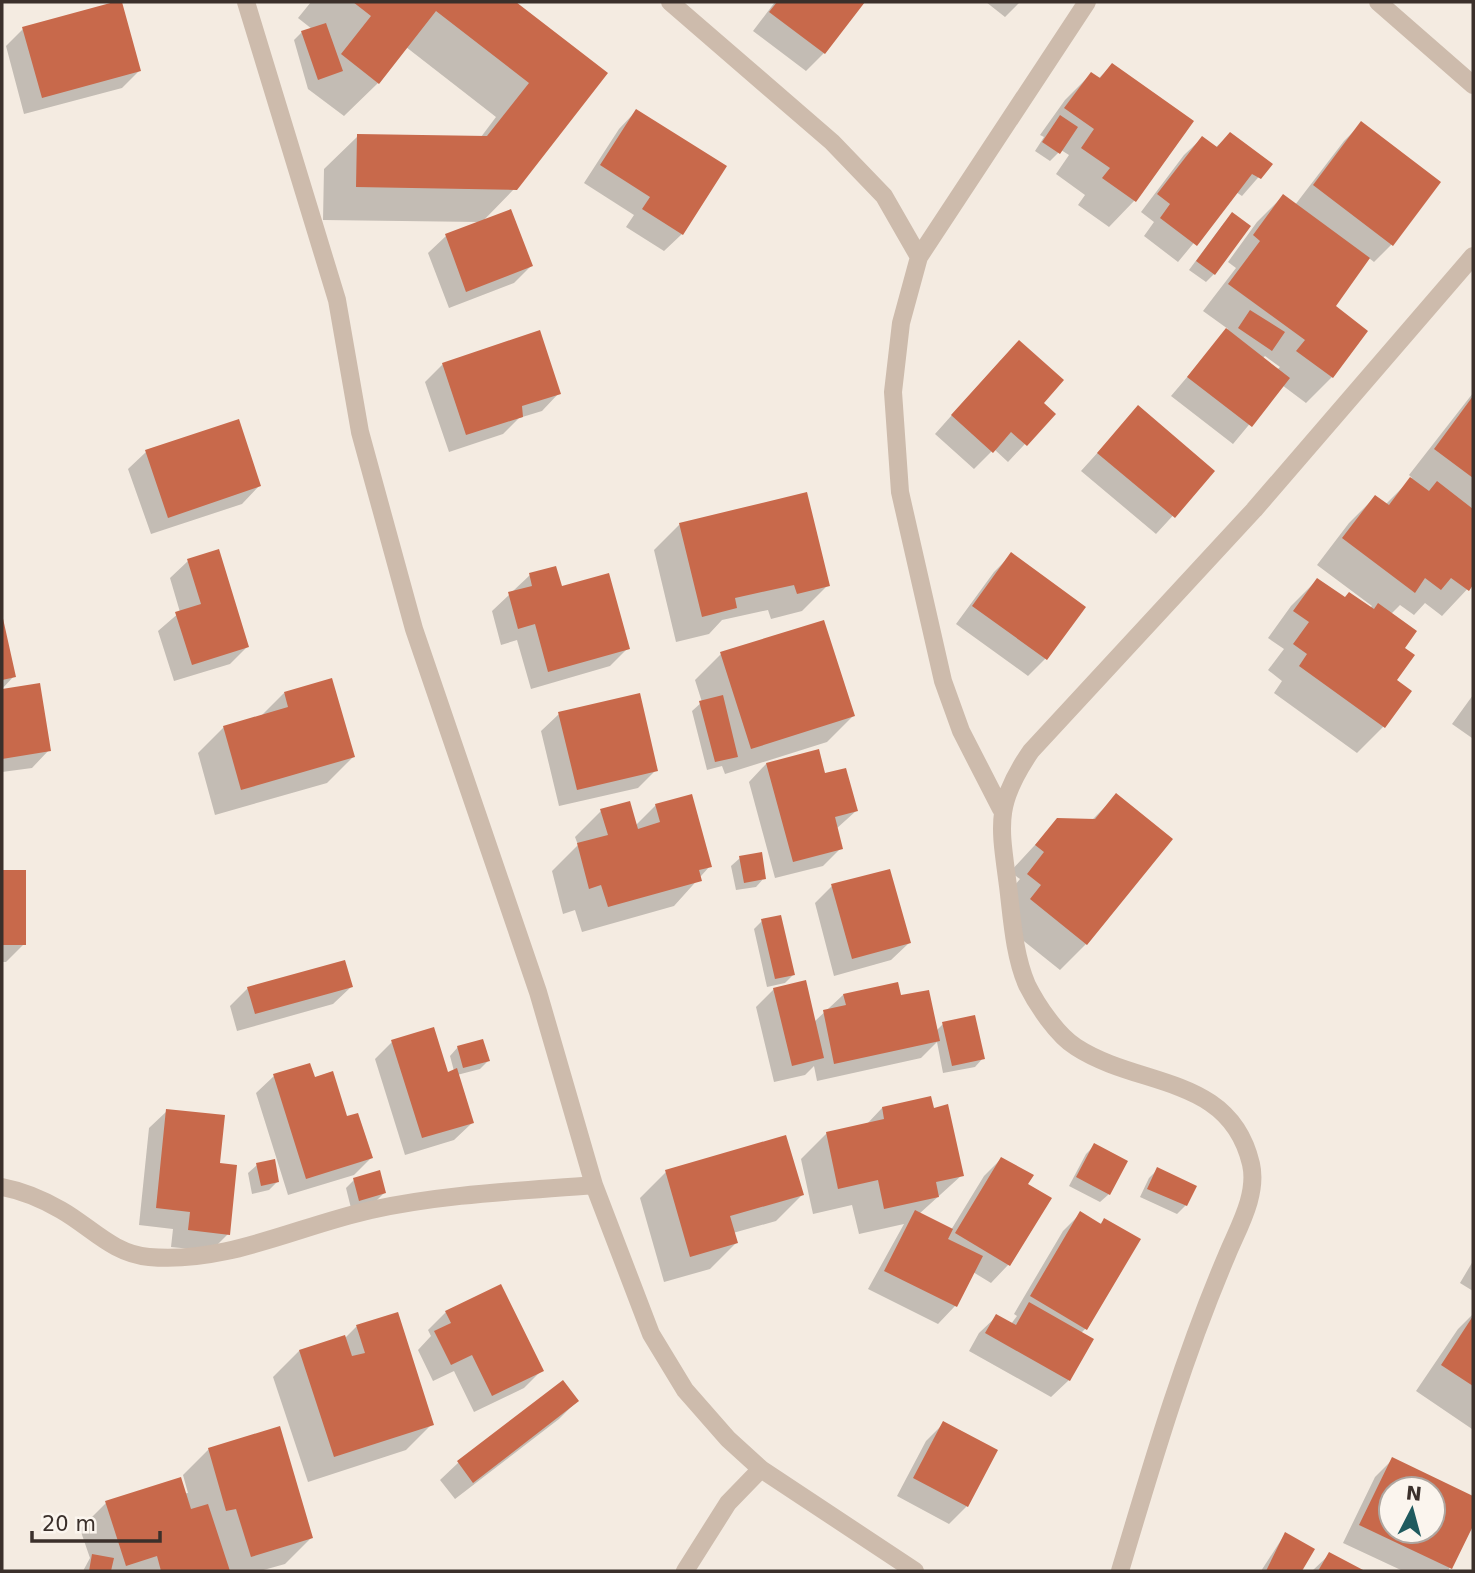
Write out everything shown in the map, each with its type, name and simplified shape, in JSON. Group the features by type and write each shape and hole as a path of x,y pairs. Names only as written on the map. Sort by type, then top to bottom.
{"street":[{"path":"246,2 337,300 360,432 414,629 538,992 594,1185 658,1345 685,1391 728,1439 761,1469 915,1571"},
{"path":"670,2 832,142 884,196 919,257"},
{"path":"1087,2 919,257 901,323 893,392 900,492 943,681 961,731 1001,809 1015,940 1027,985 1049,1019 1074,1046 1104,1061 1192,1091 1225,1113 1243,1138 1252,1168 1249,1202 1203,1310 1121,1571"},
{"path":"1378,2 1473,85"},
{"path":"1001,809 1012,779 1031,751 1254,510 1473,256"},
{"path":"2,1187 23,1191 61,1210 123,1252 149,1257 214,1255 370,1210 417,1201 594,1185"},
{"path":"685,1571 728,1503 761,1469"}],"building":[{"path":"122,2 141,71 42,98 22,27"},
{"path":"353,2 516,2 608,73 517,190 356,187 357,134 487,136 529,83 436,11 379,84 341,54 371,16"},
{"path":"777,2 865,2 825,54 769,12"},
{"path":"326,23 343,71 318,80 301,31"},
{"path":"1112,63 1194,121 1136,202 1102,178 1110,168 1081,148 1094,129 1064,108 1091,72 1100,78"},
{"path":"636,109 727,166 683,235 642,209 650,197 600,165"},
{"path":"1060,115 1078,127 1060,154 1042,142"},
{"path":"1361,121 1441,182 1393,246 1313,185"},
{"path":"1230,132 1273,164 1261,179 1252,174 1197,246 1160,218 1170,204 1157,194 1202,136 1217,147"},
{"path":"1283,194 1370,258 1336,306 1368,331 1333,378 1296,351 1305,340 1228,284 1260,241 1253,235"},
{"path":"511,209 533,266 466,292 445,234"},
{"path":"1232,212 1251,226 1215,275 1196,261"},
{"path":"1250,310 1285,332 1272,351 1238,328"},
{"path":"1226,328 1290,378 1252,427 1187,377"},
{"path":"540,330 561,394 522,406 523,417 466,435 442,363"},
{"path":"1019,340 1064,380 1044,403 1056,414 1027,446 1011,432 993,453 951,415"},
{"path":"1473,396 1473,478 1434,449"},
{"path":"1138,405 1215,471 1175,518 1097,453"},
{"path":"239,419 261,486 168,518 145,450"},
{"path":"1410,477 1429,491 1437,481 1473,509 1473,585 1469,591 1451,578 1441,590 1425,578 1415,593 1342,538 1375,495 1389,505"},
{"path":"807,492 830,586 797,594 794,585 735,598 737,608 702,617 679,523"},
{"path":"219,549 249,647 192,665 175,612 201,604 187,559"},
{"path":"1011,552 1086,607 1047,660 972,606"},
{"path":"556,566 562,586 609,573 630,649 548,672 535,624 518,629 508,592 532,586 529,573"},
{"path":"1317,578 1345,597 1349,592 1374,609 1378,603 1417,631 1405,648 1415,655 1397,680 1412,691 1385,728 1299,666 1307,654 1293,644 1309,622 1293,611"},
{"path":"2,614 16,677 2,680"},
{"path":"824,620 855,716 751,749 720,652"},
{"path":"332,678 355,757 241,790 223,726 288,707 284,692"},
{"path":"40,683 51,751 2,759 2,689"},
{"path":"640,693 658,771 577,790 558,712"},
{"path":"723,695 738,757 715,762 699,701"},
{"path":"819,749 825,773 846,768 858,811 835,817 843,849 793,862 766,763"},
{"path":"1116,793 1173,839 1087,945 1030,899 1041,885 1027,874 1044,852 1035,845 1057,818 1095,819"},
{"path":"692,794 712,867 699,870 702,881 608,907 601,885 589,889 577,843 608,835 600,809 630,801 638,829 660,822 655,804"},
{"path":"762,852 766,879 744,883 739,856"},
{"path":"890,869 911,943 852,959 831,884"},
{"path":"2,870 26,870 26,945 2,945"},
{"path":"781,915 795,975 775,979 761,919"},
{"path":"345,960 353,987 255,1014 247,987"},
{"path":"806,980 824,1058 792,1066 773,988"},
{"path":"898,982 901,995 929,990 940,1041 834,1064 823,1010 846,1005 843,994"},
{"path":"975,1015 985,1059 952,1066 942,1022"},
{"path":"434,1027 448,1072 457,1068 474,1123 422,1138 391,1040"},
{"path":"483,1039 490,1061 463,1068 457,1046"},
{"path":"310,1063 315,1077 333,1071 347,1116 358,1113 373,1158 306,1179 273,1074"},
{"path":"931,1096 934,1108 948,1104 964,1176 936,1182 939,1197 884,1209 878,1180 838,1189 826,1132 884,1119 882,1107"},
{"path":"166,1109 225,1115 220,1163 237,1165 230,1235 188,1230 190,1212 156,1208"},
{"path":"786,1135 804,1195 730,1216 738,1243 690,1257 665,1170"},
{"path":"1094,1143 1128,1161 1110,1195 1076,1177"},
{"path":"1001,1157 1034,1175 1028,1184 1052,1198 1010,1266 955,1233"},
{"path":"275,1159 279,1182 261,1186 256,1163"},
{"path":"1157,1167 1197,1186 1187,1206 1147,1189"},
{"path":"380,1170 386,1193 359,1201 353,1178"},
{"path":"915,1210 953,1229 948,1239 983,1256 957,1307 884,1271"},
{"path":"1080,1211 1101,1224 1104,1218 1141,1239 1087,1330 1030,1296"},
{"path":"501,1284 544,1371 492,1396 472,1355 451,1365 434,1331 451,1323 445,1311"},
{"path":"1029,1302 1094,1339 1070,1381 985,1333 996,1314 1016,1325"},
{"path":"398,1312 434,1425 334,1457 299,1350 345,1335 352,1356 365,1353 356,1325"},
{"path":"1473,1316 1473,1386 1441,1365"},
{"path":"563,1380 579,1401 473,1483 457,1461"},
{"path":"943,1421 998,1450 968,1507 913,1478"},
{"path":"280,1426 313,1538 251,1557 236,1509 226,1511 208,1448"},
{"path":"1392,1457 1429,1475 1383,1475"},
{"path":"181,1477 191,1509 208,1504 230,1571 161,1571 157,1556 126,1566 105,1501"},
{"path":"1447,1483 1473,1496 1473,1526 1452,1569 1401,1545 1447,1545"},
{"path":"1377,1488 1377,1534 1359,1525"},
{"path":"1285,1532 1315,1549 1302,1571 1266,1571"},
{"path":"1329,1552 1365,1571 1318,1571"},
{"path":"92,1554 114,1558 111,1571 89,1571"}]}
